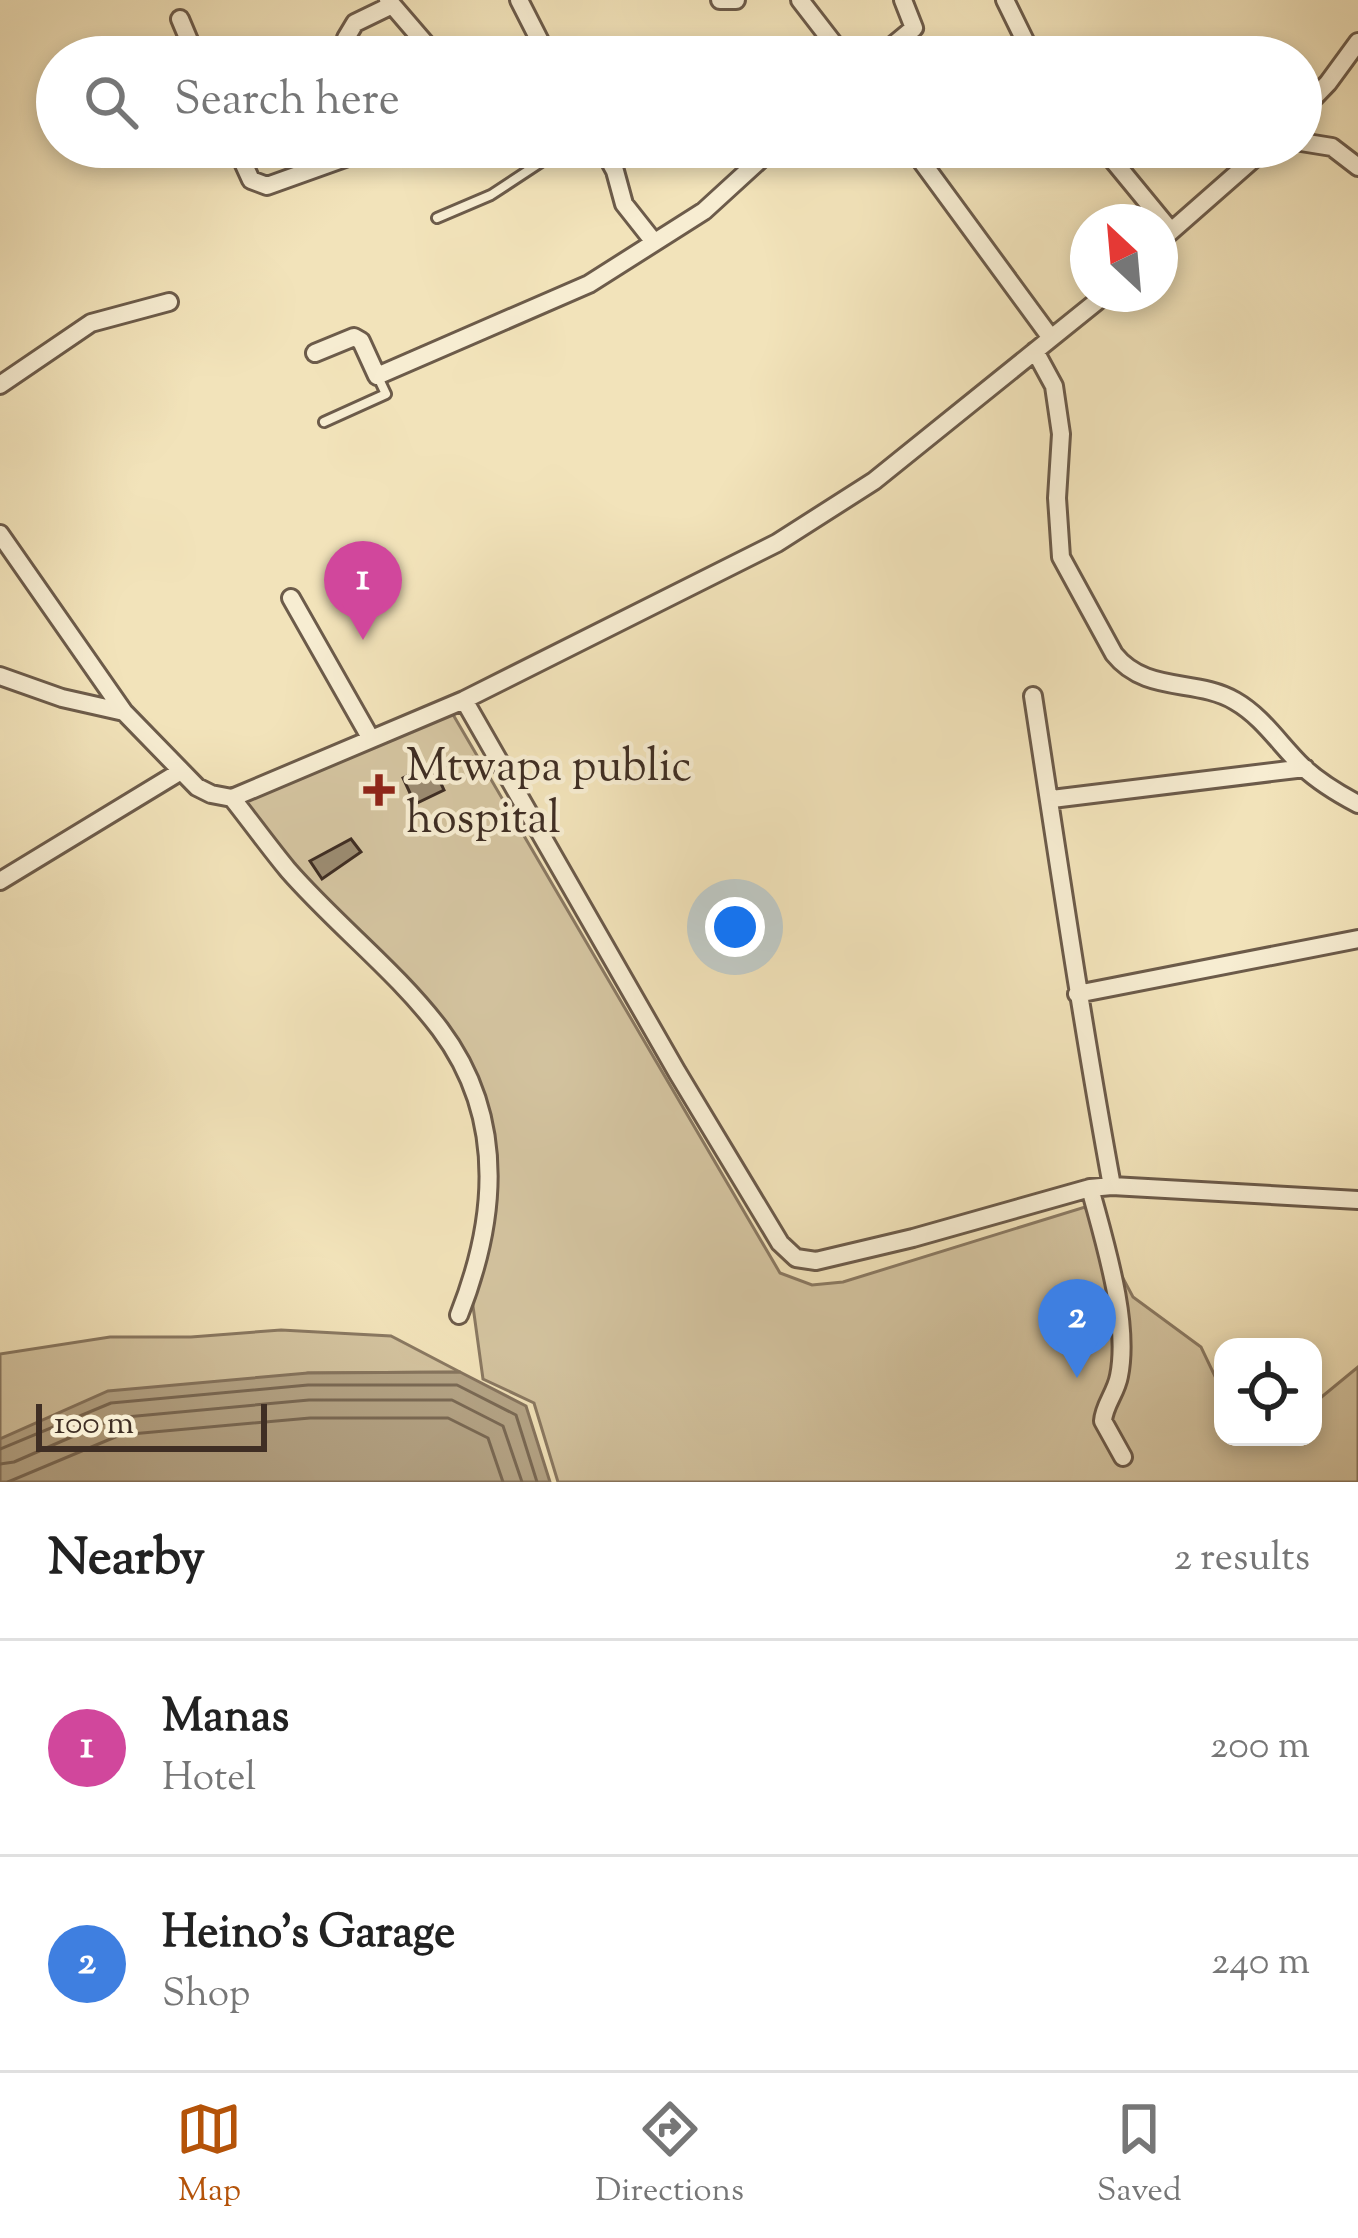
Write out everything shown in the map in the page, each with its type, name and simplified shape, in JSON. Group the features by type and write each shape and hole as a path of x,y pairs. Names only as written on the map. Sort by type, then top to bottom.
{"street":[{"path":"519,0 537,36"},
{"path":"720,0 736,0"},
{"path":"800,0 828,36"},
{"path":"903,0 914,28 904,36"},
{"path":"1005,0 1023,36"},
{"path":"347,36 352,26 389,3 418,36"},
{"path":"180,19 187,36"},
{"path":"1322,86 1358,42"},
{"path":"1322,146 1358,167"},
{"path":"246,168 251,180 267,186 317,168"},
{"path":"614,168 624,204 654,242"},
{"path":"315,352 353,337 361,341 377,376 589,284 704,212 751,168"},
{"path":"926,168 1051,338"},
{"path":"1117,168 1142,204"},
{"path":"1178,225 1244,168"},
{"path":"0,385 91,323 170,302"},
{"path":"0,535 124,712 181,771 211,794 232,798 464,700 777,543 874,481 1084,312"},
{"path":"1035,351 1054,386 1061,434 1057,498 1061,557 1095,625 1124,666 1168,686 1232,698 1250,710 1305,769 1358,804"},
{"path":"291,598 370,739"},
{"path":"0,676 62,698 124,712"},
{"path":"1033,696 1052,800 1077,994 1112,1186"},
{"path":"464,700 665,1052 788,1252 816,1261 1090,1188 1358,1199"},
{"path":"1052,800 1305,769"},
{"path":"0,881 181,771"},
{"path":"232,798 289,871 442,1032 469,1083 479,1108 491,1192 479,1263 459,1315"},
{"path":"1077,994 1358,939"},
{"path":"1090,1188 1120,1331 1120,1374 1103,1421 1123,1457"}],"lane":[{"path":"436,218 491,195 532,168"},
{"path":"324,422 386,394 377,376"}],"shaded area":[{"path":"448,706 780,1273 812,1285 843,1282 1085,1207 1133,1297 1201,1347 1214,1374 1214,1446 1322,1446 1322,1397 1358,1367 1358,1482 558,1482 534,1403 483,1379 472,1299 490,1230 472,1075 239,804"},
{"path":"281,1330 391,1336 460,1372 308,1373 0,1439 0,1354 110,1337"}],"water":[{"path":"460,1372 526,1406 550,1482 0,1482 0,1439 108,1391 308,1373"}],"building":[{"path":"432,764 444,790 415,804 403,778"},
{"path":"351,839 361,852 322,879 310,861"}],"place":[{"name":"Manas","path":"363,640"},
{"name":"Mtwapa public hospital","path":"379,790"},
{"name":"Heino's Garage","path":"1077,1378"}]}
